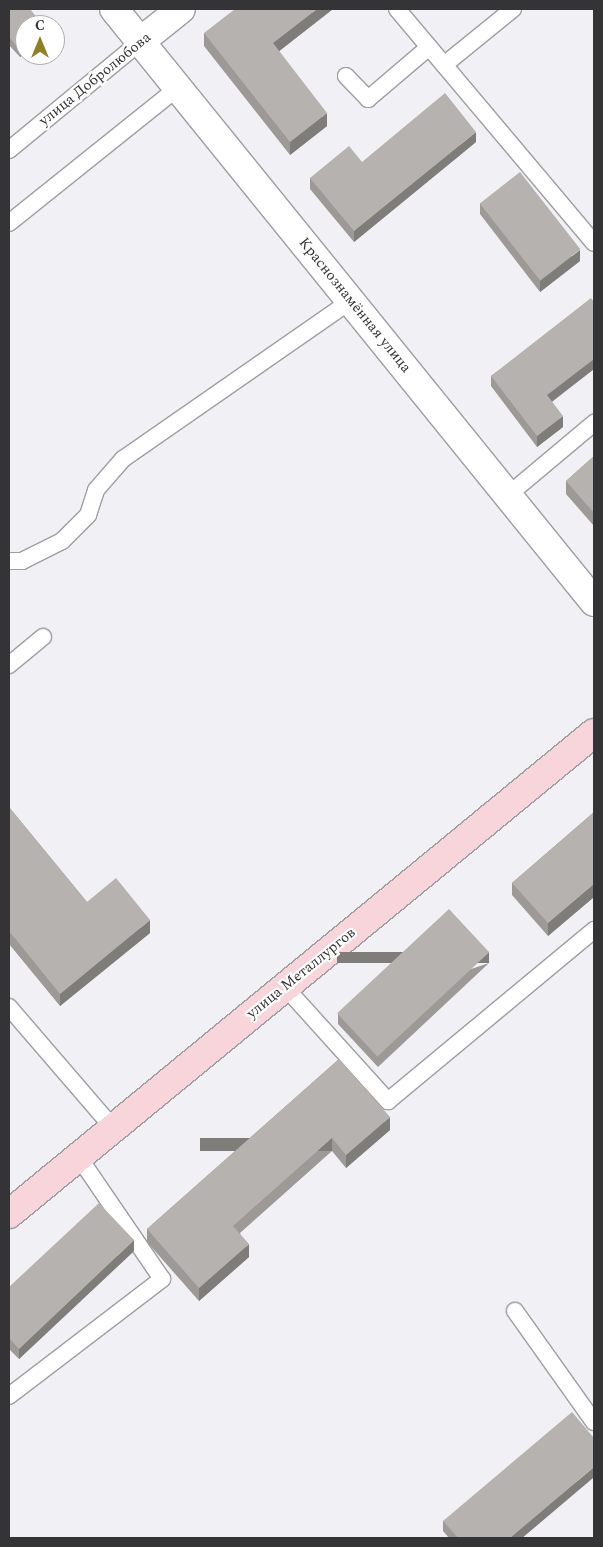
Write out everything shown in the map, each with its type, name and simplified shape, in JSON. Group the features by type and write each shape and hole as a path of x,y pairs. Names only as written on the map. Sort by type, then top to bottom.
{"street":[{"name":"Краснознамённая улица","path":"114,9 352,300 507,496 594,602"},
{"name":"улица Добролюбова","path":"141,41 181,9"},
{"name":"улица Металлургов","path":"9,1214 594,733"}],"lane":[{"path":"398,9 594,243"},
{"path":"444,64 513,9"},
{"name":"улица Добролюбова","path":"9,150 141,41"},
{"path":"346,76 368,99 429,47"},
{"path":"9,223 179,87"},
{"path":"9,561 22,561 62,541 88,515 96,490 123,459 352,300"},
{"path":"507,496 594,422"},
{"path":"9,665 43,637"},
{"path":"285,986 388,1101 594,930"},
{"path":"9,1007 113,1128"},
{"path":"9,1396 162,1279 78,1156"},
{"path":"514,1311 594,1422"}],"building":[{"path":"9,9 30,9 35,15 15,15 15,44 9,37"},
{"path":"235,9 317,9 273,43 327,113 290,142 204,33"},
{"path":"445,93 476,132 354,231 310,178 349,146 362,162"},
{"path":"520,172 580,249 540,281 480,203"},
{"path":"591,298 594,302 594,359 547,395 563,416 537,436 491,376"},
{"path":"594,456 594,513 566,481"},
{"path":"9,807 87,902 116,878 150,920 60,994 9,931"},
{"path":"594,812 594,884 548,923 512,883"},
{"path":"449,909 489,952 377,1056 337,1013"},
{"path":"339,1059 390,1117 346,1155 332,1138 233,1226 249,1244 199,1288 147,1229"},
{"path":"99,1203 134,1240 19,1349 9,1338 9,1287"},
{"path":"572,1412 594,1438 594,1467 510,1538 458,1538 443,1521"}]}
